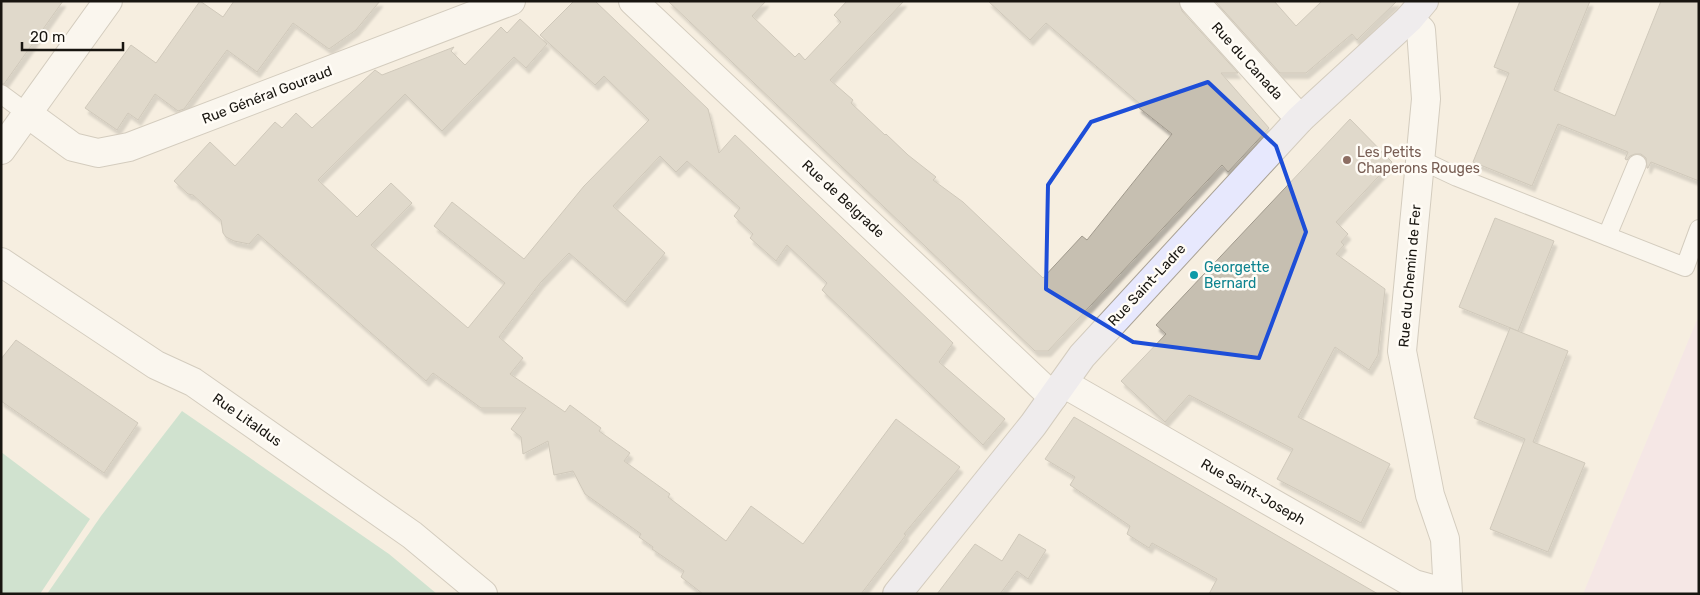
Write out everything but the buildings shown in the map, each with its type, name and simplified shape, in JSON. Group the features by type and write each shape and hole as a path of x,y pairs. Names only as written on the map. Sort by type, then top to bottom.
{"street":[{"path":"1,150 108,1"},
{"name":"Rue Général Gouraud","path":"28,114 73,147 98,152 129,148 511,1"},
{"name":"Rue de Belgrade","path":"633,1 1058,390"},
{"name":"Rue du Canada","path":"1194,1 1300,120"},
{"name":"Rue Saint-Ladre","path":"897,594 1027,433 1082,356 1300,120 1416,10"},
{"name":"Rue du Chemin de Fer","path":"1416,10 1420,30 1426,99 1402,351 1430,495 1445,539 1447,593"},
{"name":"Rue Litaldus","path":"1,262 156,365 193,382 412,535 482,594"},
{"name":"Rue Saint-Joseph","path":"1058,390 1414,584 1447,593"}],"lane":[{"path":"1,94 28,114"},
{"path":"1421,160 1457,177 1685,267 1699,229"},
{"path":"1607,236 1637,164"}],"highlighted area":[{"path":"1208,82 1276,146 1306,232 1259,358 1133,342 1046,289 1048,185 1091,122"}],"shaded area":[{"path":"1699,315 1699,594 1583,594"}],"green space":[{"path":"182,411 389,554 437,594 47,594 101,516"},
{"path":"1,452 90,519 40,594 1,594"}],"place":[{"name":"Les Petits Chaperons Rouges","path":"1347,160"},
{"name":"Georgette Bernard","path":"1194,275"}]}
